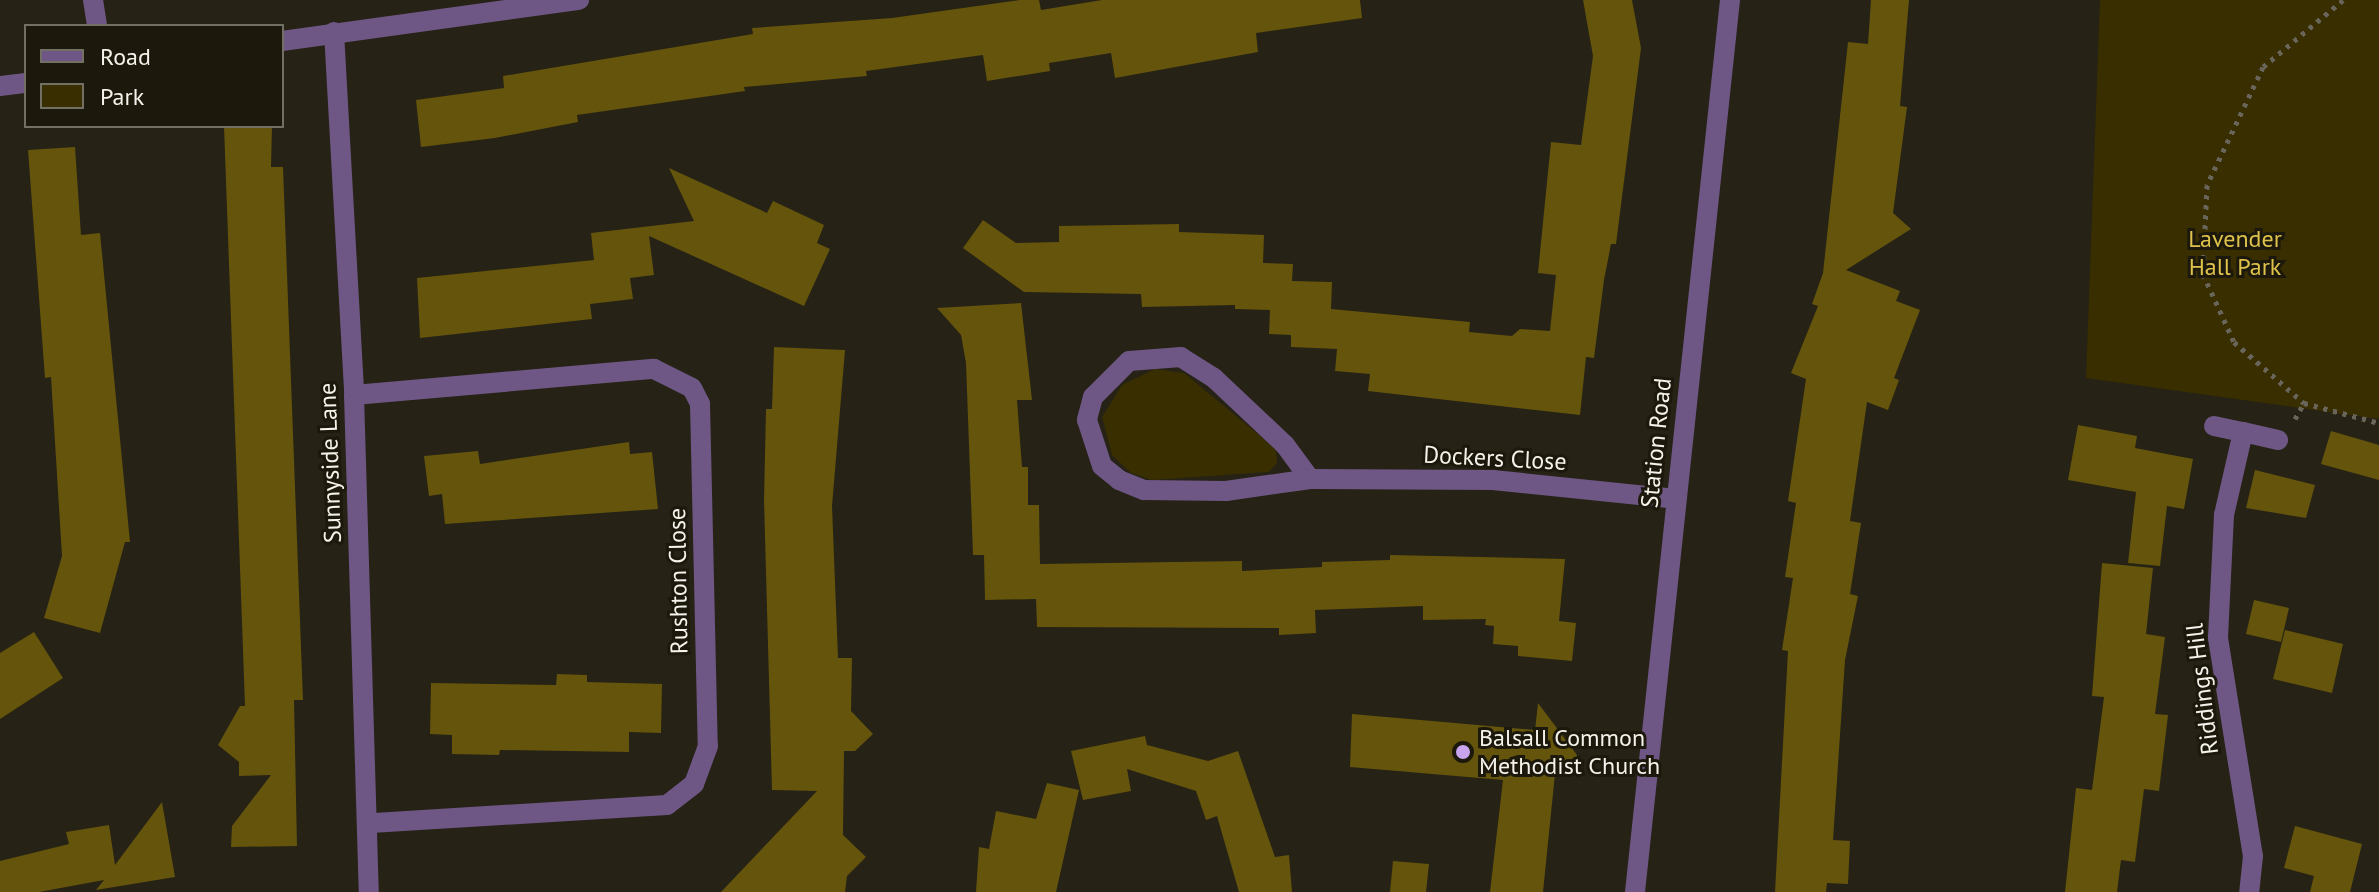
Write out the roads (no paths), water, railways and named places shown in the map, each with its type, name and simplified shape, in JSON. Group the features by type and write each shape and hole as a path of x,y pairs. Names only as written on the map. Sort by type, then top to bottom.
{"street":[{"path":"93,0 97,24"},
{"path":"284,41 579,0"},
{"name":"Station Road","path":"1635,892 1730,0"},
{"name":"Sunnyside Lane","path":"334,32 354,395 371,823 369,892"},
{"path":"0,86 24,83"},
{"name":"Dockers Close","path":"1310,479 1265,426 1214,378 1181,357 1129,361 1093,397 1087,420 1092,443 1102,466 1131,485 1226,491 1310,479 1493,480 1676,499"},
{"name":"Rushton Close","path":"354,395 654,369 692,388 700,404 708,746 694,784 667,805 371,823"},
{"path":"2214,426 2278,440"},
{"name":"Riddings Hill","path":"2243,432 2224,515 2218,638 2253,856 2249,892"}],"place":[{"name":"Balsall Common Methodist Church","path":"1463,752"}],"park label":[{"name":"Lavender Hall Park","path":"2235,253"}]}
